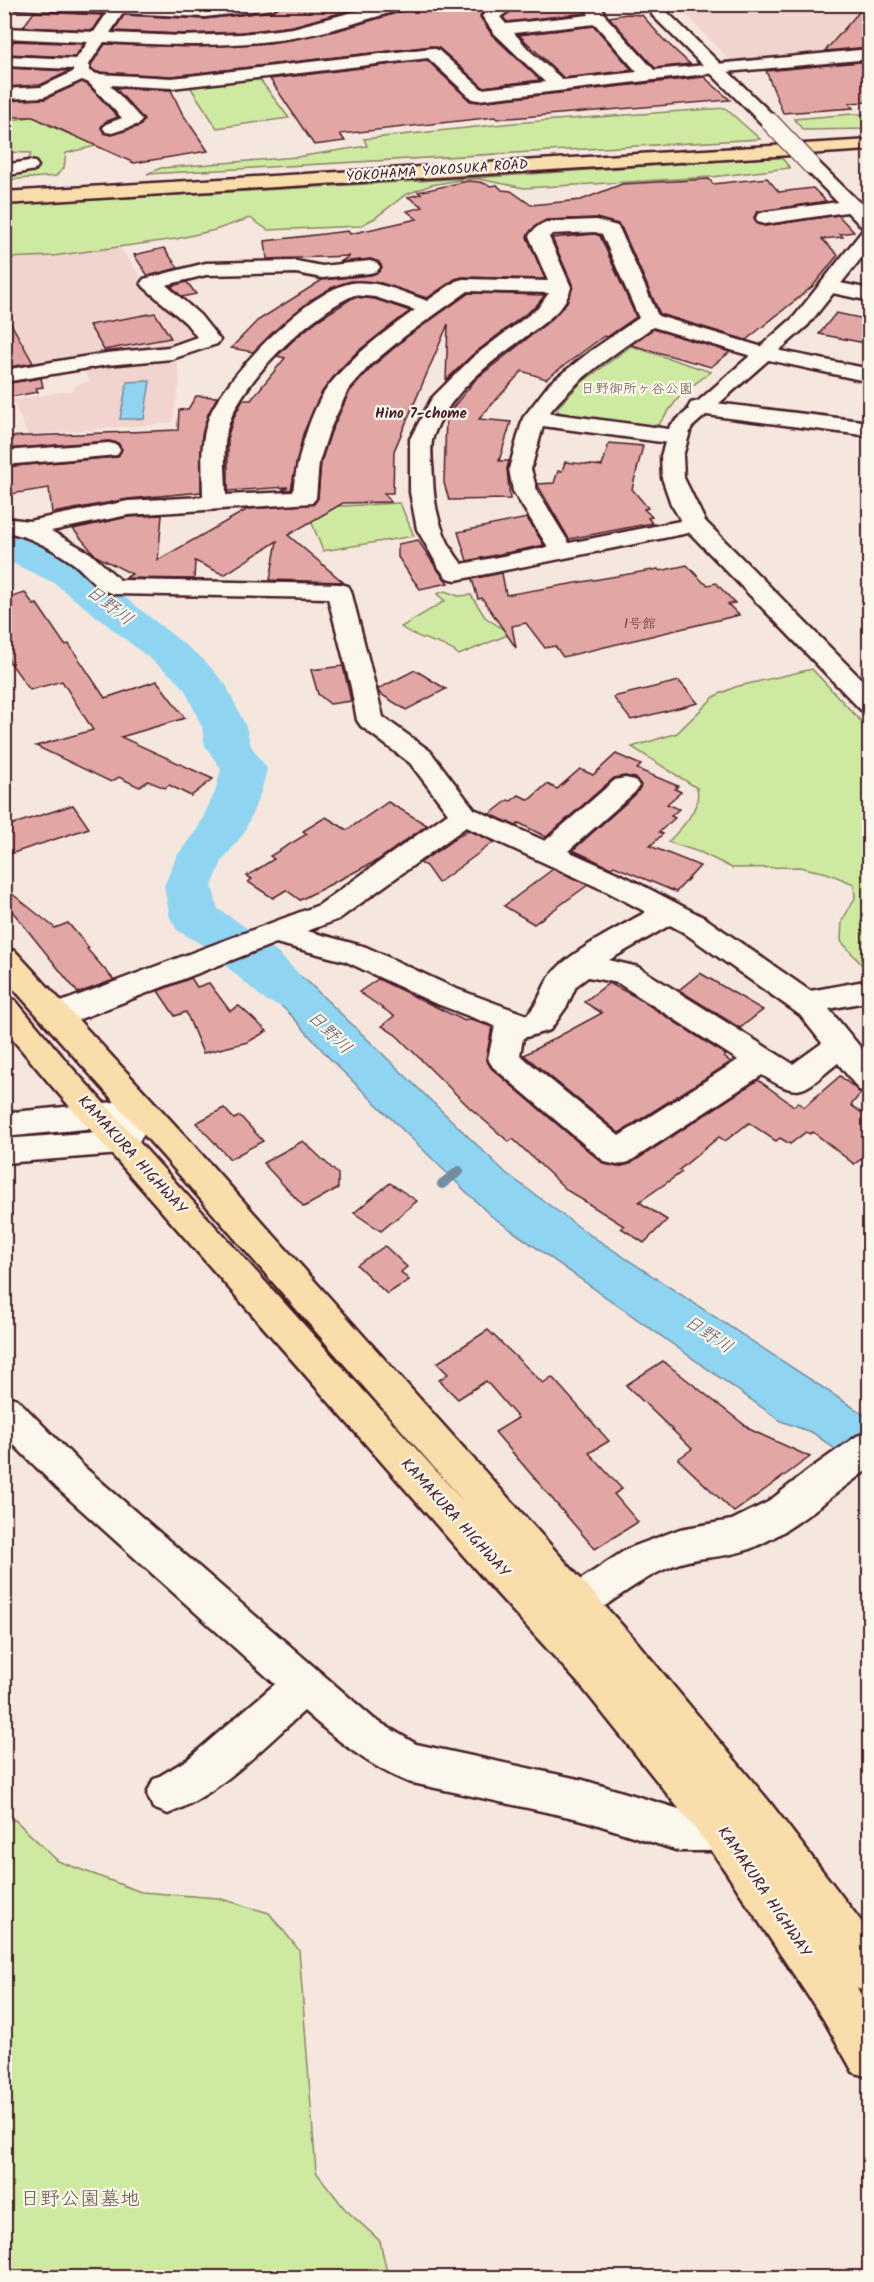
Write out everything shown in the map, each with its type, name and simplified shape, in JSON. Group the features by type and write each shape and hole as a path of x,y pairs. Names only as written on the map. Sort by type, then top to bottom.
{"main road":[{"name":"YOKOHAMA YOKOSUKA ROAD","path":"4,198 113,185 645,146 870,135"},
{"name":"YOKOHAMA YOKOSUKA ROAD","path":"4,187 113,185 870,145"},
{"name":"KAMAKURA HIGHWAY","path":"4,958 142,1111 563,1612 596,1673 723,1830 840,2004 870,2055"},
{"name":"KAMAKURA HIGHWAY","path":"4,1008 97,1116 505,1575 622,1654 753,1815 870,1971"}],"street":[{"path":"16,4 205,12 273,4"},
{"path":"330,4 385,34 405,56"},
{"path":"4,33 182,41 242,39 294,33 358,18 403,4"},
{"path":"512,4 490,16 524,55 559,86"},
{"path":"655,4 659,14 870,224"},
{"path":"4,94 44,92 86,72 98,37 119,7"},
{"path":"500,30 595,12 650,76"},
{"path":"4,61 172,83 432,53 478,95 715,68 870,54"},
{"path":"86,72 134,120 112,128"},
{"path":"4,171 29,166"},
{"path":"765,218 853,206"},
{"path":"695,525 456,573 429,529 422,492 421,439 440,403 480,361 545,312 559,294 561,287 539,236 547,228 596,226 610,230 650,320 762,353 870,376"},
{"path":"870,234 801,321 681,426 672,456 674,478 682,504 695,525 870,704"},
{"path":"4,376 107,359 172,353 210,340 193,319 151,283 206,268 296,267 322,272 370,267"},
{"path":"16,527 109,512 115,517 137,518 304,498 308,462 321,424 338,388 364,360 428,308 464,285 561,287"},
{"path":"830,287 870,295"},
{"path":"219,507 216,433 226,407 242,380 265,353 298,324 350,289 363,288 428,308"},
{"path":"563,552 525,491 520,469 534,418 558,388 599,354 650,320"},
{"path":"699,408 870,429"},
{"path":"534,418 676,437"},
{"path":"4,458 109,450"},
{"path":"16,527 81,558 114,587 339,591 364,687 370,720 420,757 464,815 694,925 811,1007 870,1083"},
{"path":"548,854 625,786"},
{"path":"56,1016 329,912 464,815"},
{"path":"669,912 600,952 563,981 556,999 539,1022 508,1031 504,1059 618,1153 762,1060"},
{"path":"265,936 355,954 443,995 525,1026"},
{"path":"583,966 627,974 794,1080 840,1045"},
{"path":"804,1003 870,990"},
{"path":"4,1125 142,1111"},
{"path":"4,1151 121,1142 142,1111"},
{"path":"4,1410 70,1477 304,1685 359,1732 408,1762 583,1800 679,1830 723,1830"},
{"path":"563,1612 641,1561 680,1546 738,1536 782,1514 823,1480 859,1455"},
{"path":"168,1794 203,1773 304,1685"}],"shaded area":[{"path":"679,5 869,5 869,48 729,60"},
{"path":"118,245 146,284 202,337 187,347 99,356 5,370 5,258 53,256"},
{"path":"176,358 180,381 172,423 28,435 12,400 74,390 75,385 90,381 81,368 129,361"}],"green space":[{"path":"258,77 289,118 217,128 189,85"},
{"path":"725,108 760,139 147,174 161,168 297,157 367,146 364,139 513,123"},
{"path":"869,114 869,129 803,130 794,119"},
{"path":"5,115 14,120 34,116 71,135 103,128 120,135 112,142 66,153 64,168 56,176 5,180 5,172 28,162 31,153 5,152"},
{"path":"781,157 790,168 711,177 524,188 479,179 466,179 431,185 405,195 375,218 360,226 268,230 250,218 215,230 176,239 53,256 5,258 5,205 487,177"},
{"name":"日野御所ヶ谷公園","path":"631,346 711,372 682,393 659,424 648,429 564,416 556,409 581,383"},
{"path":"400,503 414,536 323,551 306,508"},
{"path":"445,591 458,596 471,595 485,617 510,634 459,655 445,646 408,632 401,627 445,601 437,594"},
{"path":"812,669 869,730 869,973 841,941 842,921 855,898 854,884 827,873 799,867 732,868 702,853 668,842 693,810 698,796 697,788 632,747 677,733 715,696 735,687"},
{"name":"日野公園墓地","path":"5,1818 15,1820 58,1861 141,1892 218,1898 269,1913 299,1950 316,2172 345,2209 380,2241 388,2277 5,2277"}],"water":[{"path":"150,381 144,419 120,419 127,382"},
{"path":"261,949 307,981 506,1173 587,1233 869,1418 869,1474 813,1433 781,1421 490,1215 331,1060 290,1014 232,961"}],"building":[{"path":"283,4 372,4 293,26 242,32 182,34 114,31 124,15 205,19 273,11"},
{"path":"413,4 494,4 480,17 492,35 540,80 483,87 439,48 432,46 172,76 97,72 91,69 91,65 105,44 198,47 269,43 336,31 410,9"},
{"path":"521,4 579,4 586,13 507,22 503,17"},
{"path":"866,4 870,4 870,47 825,51"},
{"path":"34,12 103,15 93,30 23,27"},
{"path":"627,14 642,15 690,64 655,68 609,17"},
{"path":"594,26 632,70 564,78 519,35"},
{"path":"14,41 84,44 75,57 6,54"},
{"path":"427,60 470,101 478,102 704,77 730,100 497,119 495,117 340,134 345,141 314,145 270,79"},
{"path":"870,61 870,102 849,103 853,108 783,113 766,71"},
{"path":"6,68 70,71 40,85 4,87"},
{"path":"82,82 88,85 118,117 105,122 101,127 104,133 112,135 140,126 144,120 115,88 171,90 182,113 208,151 134,163 33,117 4,117 4,101 45,99"},
{"path":"767,178 779,192 813,188 826,201 757,212 754,217 757,224 765,226 838,215 854,232 840,234 843,237 822,239 838,255 813,286 746,340 660,314 622,229 618,224 596,218 546,220 531,230 527,237 545,279 462,277 455,279 427,298 381,283 351,281 333,287 312,299 253,352 231,348 257,321 322,280 371,275 379,272 382,267 379,262 371,259 340,262 350,256 267,259 265,241 348,231 350,234 417,219 407,211 423,207 408,197 421,194 418,192 468,181 480,182 491,186 497,185 502,190 511,191 531,205 581,200 622,184 709,179 713,184"},
{"path":"595,234 600,236 636,317 607,337 604,336 546,379 522,371 479,419 511,422 499,461 509,461 507,469 510,499 449,500 444,483 446,416 476,379 552,319 567,302 573,286 552,238"},
{"path":"164,248 178,268 148,276 134,255"},
{"path":"187,282 196,294 182,297 171,286"},
{"path":"469,293 545,295 536,306 472,355 446,380 448,324 394,451 393,493 384,493 391,502 343,503 288,535 343,582 270,580 277,541 224,575 195,561 194,579 125,578 132,574 96,556 73,529 128,517 162,515 158,560 248,509 314,504 318,498 321,462 331,432 350,391 373,366 407,337"},
{"path":"354,297 375,299 410,311 358,351 338,371 322,392 303,434 291,490 282,490 288,487 228,491 228,435 243,400 251,400 285,358 277,356 297,337 318,320"},
{"path":"4,311 33,363 4,368"},
{"path":"155,313 171,338 104,350 89,325"},
{"path":"836,313 870,320 870,344 819,334"},
{"path":"653,329 730,352 711,367 631,345"},
{"path":"41,378 43,387 36,388 38,392 4,398 4,384"},
{"path":"196,396 217,397 208,414 202,434 201,492 128,499 52,513 49,488 11,494 4,467 117,457 122,449 118,443 109,441 4,449 4,437 178,430 179,410 188,409"},
{"path":"609,443 643,446 632,489 648,508 644,509 652,517 648,518 652,523 569,539 537,484 554,483 558,471 562,471 565,462 602,466"},
{"path":"527,518 544,545 467,561 458,532"},
{"path":"418,540 448,583 420,589 411,577 398,557 398,544"},
{"path":"687,565 703,582 708,585 716,583 735,603 728,604 739,615 563,657 555,646 545,648 526,623 512,626 516,648 482,598 478,599 472,579 502,573 506,595"},
{"path":"25,593 34,605 37,604 65,645 69,644 105,698 157,681 185,718 121,737 213,779 191,796 169,785 165,788 148,781 139,787 119,777 111,782 36,746 93,730 62,681 30,690 4,654 4,599"},
{"path":"343,666 351,701 330,704 318,694 311,670"},
{"path":"415,670 446,689 406,710 379,693 378,689"},
{"path":"679,681 698,703 631,720 613,697"},
{"path":"616,754 641,765 637,769 678,786 675,789 681,792 667,804 679,809 671,816 675,818 659,832 663,834 650,846 700,866 676,892 614,866 611,868 573,850 636,794 641,785 635,778 625,776 614,778 546,837 519,823 516,826 490,814 508,800 511,801 519,795 529,800 547,784 557,789 580,769 593,775"},
{"path":"388,802 427,825 378,860 300,900 286,890 273,898 248,882 252,879 247,876 274,859 270,856 307,834 303,831 326,817 347,830"},
{"path":"73,805 89,828 4,856 4,827"},
{"path":"468,830 494,842 438,883 426,866 420,863"},
{"path":"553,869 588,885 534,924 504,906"},
{"path":"11,893 55,928 68,923 114,980 78,993 4,901"},
{"path":"700,973 763,1010 740,1028 679,990"},
{"path":"191,978 197,987 209,983 230,1011 239,1006 267,1031 248,1042 203,1053 186,1012 175,1016 158,991"},
{"path":"378,979 465,1021 469,1019 492,1027 486,1059 491,1068 604,1164 618,1167 630,1164 758,1080 794,1106 798,1102 804,1107 840,1076 861,1093 851,1105 870,1119 870,1153 854,1164 813,1132 810,1134 806,1132 790,1144 780,1138 776,1141 749,1123 725,1141 719,1137 679,1170 682,1172 639,1202 667,1220 644,1243 621,1228 624,1226 568,1191 513,1139 509,1142 469,1107 396,1035 382,1026 394,1016 359,992"},
{"path":"609,983 636,997 726,1055 724,1057 731,1062 619,1133 524,1055 602,1013 584,1002"},
{"path":"224,1108 234,1119 240,1116 263,1141 230,1159 196,1123"},
{"path":"303,1141 338,1174 338,1188 304,1207 263,1163"},
{"path":"390,1183 417,1201 381,1231 354,1213"},
{"path":"385,1246 407,1267 401,1272 409,1280 387,1294 357,1265"},
{"path":"488,1330 543,1383 552,1377 609,1441 589,1453 622,1489 614,1494 638,1522 595,1549 495,1432 518,1418 486,1381 458,1399 439,1380 448,1374 437,1363"},
{"path":"663,1361 751,1430 810,1457 734,1512 678,1459 692,1449 626,1385"}],"waterway":[{"name":"日野川","path":"4,545 69,574 188,668 204,685 224,727 228,746 244,769 238,792 220,833 200,857 188,886 195,918 219,932 284,989"},
{"path":"442,1184 459,1171"}],"district":[{"name":"Hino 7-chome","path":"421,414"}]}
